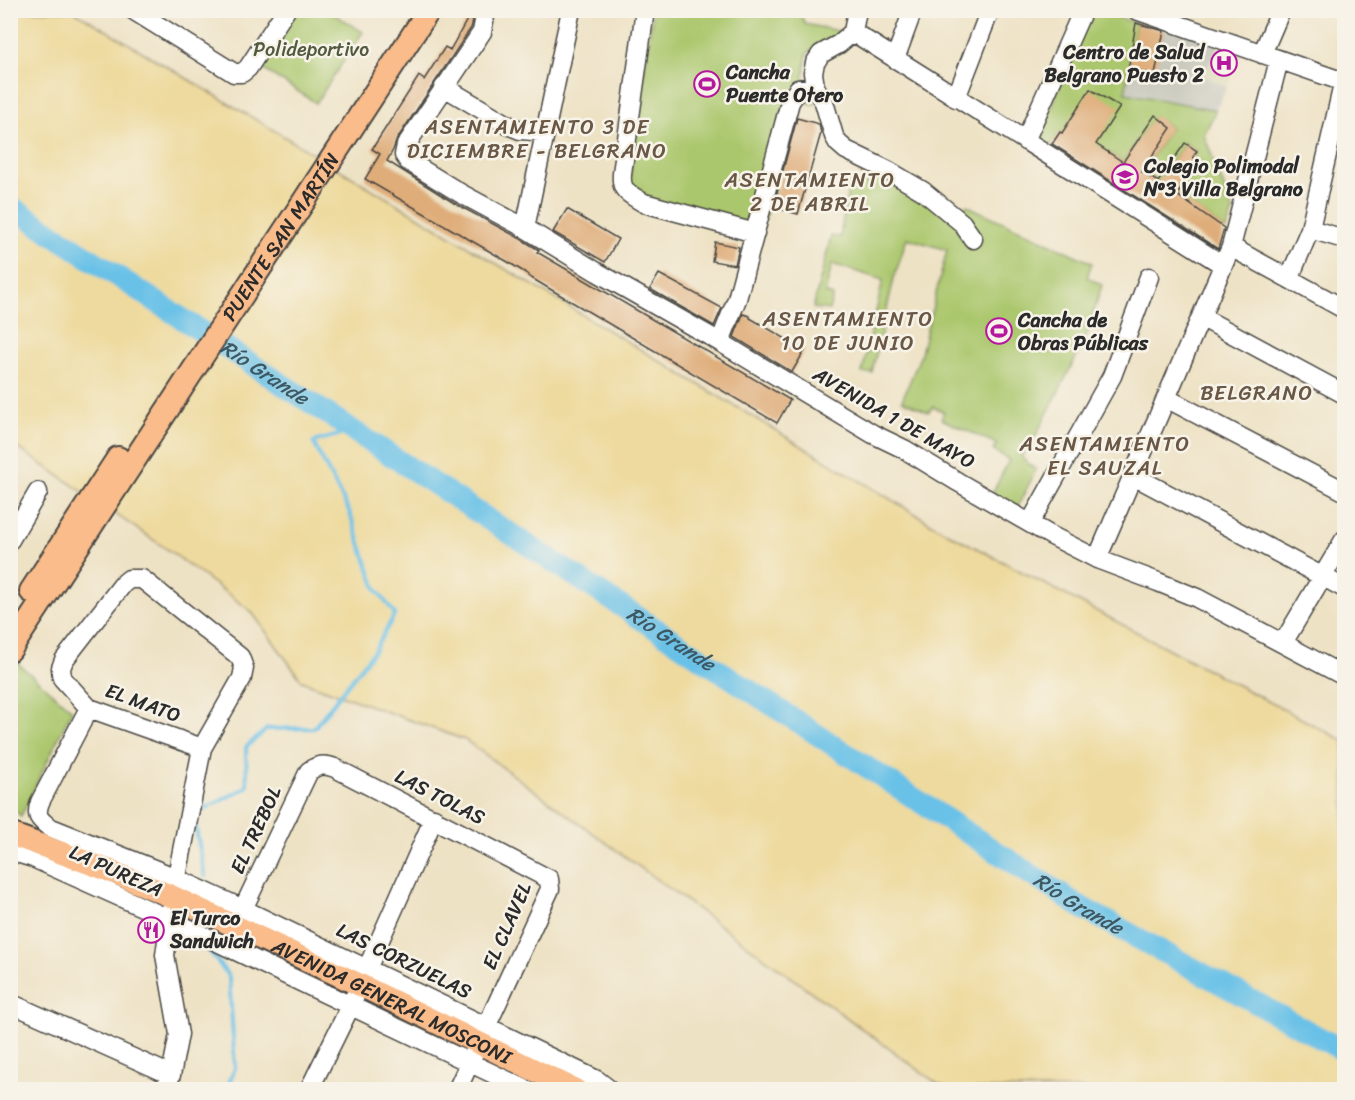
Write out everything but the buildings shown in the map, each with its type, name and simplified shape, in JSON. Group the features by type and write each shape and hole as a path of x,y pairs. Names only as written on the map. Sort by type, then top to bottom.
{"main road":[{"name":"PUENTE SAN MARTÍN","path":"333,143 412,10"},
{"name":"PUENTE SAN MARTÍN","path":"67,548 333,143 429,10"},
{"path":"10,622 67,548"},
{"path":"10,650 67,548"},
{"path":"10,818 108,870"},
{"path":"10,834 108,870"},
{"name":"AVENIDA GENERAL MOSCONI","path":"108,870 174,888 359,986 575,1089"}],"street":[{"path":"133,10 234,73 242,73 248,68 286,10"},
{"path":"489,10 485,16 482,32 444,87 510,126 520,130 546,132"},
{"path":"525,228 571,10"},
{"path":"645,10 622,177 623,188 644,203 755,233"},
{"path":"857,10 853,33 821,54 815,63 813,73 815,87 824,102 834,136 846,150 923,191 962,223 973,239"},
{"path":"895,59 913,10"},
{"path":"956,98 990,10"},
{"path":"1025,141 1083,10"},
{"path":"1136,10 1181,18 1271,57 1344,81 1310,229 1289,279"},
{"path":"1097,559 1231,247 1281,10"},
{"path":"853,33 1223,265"},
{"name":"AVENIDA 1 DE MAYO","path":"444,87 406,145 404,155 408,161 720,342 873,434 904,449 958,483 1050,535 1097,559 1197,598 1344,676"},
{"path":"720,342 737,299 790,102 798,89 815,87"},
{"path":"1310,229 1344,239"},
{"path":"1231,247 1344,309"},
{"path":"1030,523 1112,376 1149,277"},
{"path":"1201,317 1344,394"},
{"path":"1166,398 1344,491"},
{"path":"1132,475 1344,588"},
{"path":"10,540 38,492"},
{"path":"1283,643 1344,540"},
{"name":"EL MATO","path":"129,579 142,579 240,657 244,668 242,678 202,748 89,708 62,678 60,668 129,579"},
{"name":"LAS CORZUELAS","path":"89,708 39,802 37,811 40,820 49,827 174,888 243,909 359,986"},
{"path":"10,1003 168,1082 179,1034 165,955 174,888 202,748"},
{"name":"LAS TOLAS","path":"309,771 317,766 327,765 549,879"},
{"name":"EL TREBOL","path":"243,909 309,771"},
{"path":"309,1089 359,986 434,818"},
{"name":"LA PUREZA","path":"10,851 33,858 169,920 359,986"},
{"name":"EL CLAVEL","path":"457,1089 550,889 549,879"},
{"path":"478,1044 527,1089"},
{"path":"478,1044 597,1080 610,1089"}],"shaded area":[{"path":"1164,28 1219,44 1203,75 1227,87 1216,110 1125,94 1128,71 1155,74"},
{"name":"Centro de Salud Belgrano Puesto 2","path":"1219,44 1242,54 1227,87 1203,75"}],"green space":[{"name":"Polideportivo","path":"295,11 329,11 363,32 316,103 258,66"},
{"path":"653,11 799,11 805,24 844,32 818,45 807,54 804,76 815,104 798,102 796,118 770,206 757,239 637,200 630,183"},
{"path":"1086,11 1099,11 1136,23 1125,93 1216,110 1204,135 1233,211 1226,230 1177,195 1199,162 1193,157 1197,151 1185,143 1158,182 1142,172 1171,128 1155,116 1123,162 1098,146 1093,153 1061,132 1050,147 1040,141"},
{"path":"870,166 961,217 966,205 1092,263 1087,277 1102,285 1085,340 1031,445 1021,457 1036,470 1017,508 992,494 1009,460 993,450 997,444 941,419 944,412 933,407 928,412 902,400 920,357 947,250 907,238 894,278 872,373 862,373 883,280 832,264 825,293 833,296 829,310 813,308 831,236 840,237 849,183 865,184"},
{"path":"15,661 72,710 21,816 10,807 10,666"}],"sand":[{"path":"10,11 74,11 944,531 1344,741 1344,1089 950,1089 938,1084 465,740 302,681 251,611 171,552 11,443"}],"waterway":[{"name":"Río Grande","path":"10,206 1079,906 1344,1051"},
{"path":"195,814 247,787 246,747 267,729 314,728 374,651 395,614 376,589 349,511 313,442 353,431"},
{"path":"195,824 205,876"},
{"path":"205,948 229,977 235,1068 226,1090"}],"place":[{"name":"Centro de Salud Belgrano Puesto 2","path":"1224,63"},
{"name":"Cancha Puente Otero","path":"707,84"},
{"name":"Colegio Polimodal Nº3 Villa Belgrano","path":"1125,177"},
{"name":"Cancha de Obras Públicas","path":"999,331"},
{"name":"El Turco Sandwich","path":"151,930"}],"district":[{"name":"ASENTAMIENTO 3 DE DICIEMBRE - BELGRANO","path":"537,139"},
{"name":"ASENTAMIENTO 2 DE ABRIL","path":"810,192"},
{"name":"ASENTAMIENTO 10 DE JUNIO","path":"848,331"},
{"name":"BELGRANO","path":"1257,393"},
{"name":"ASENTAMIENTO EL SAUZAL","path":"1105,456"}]}
